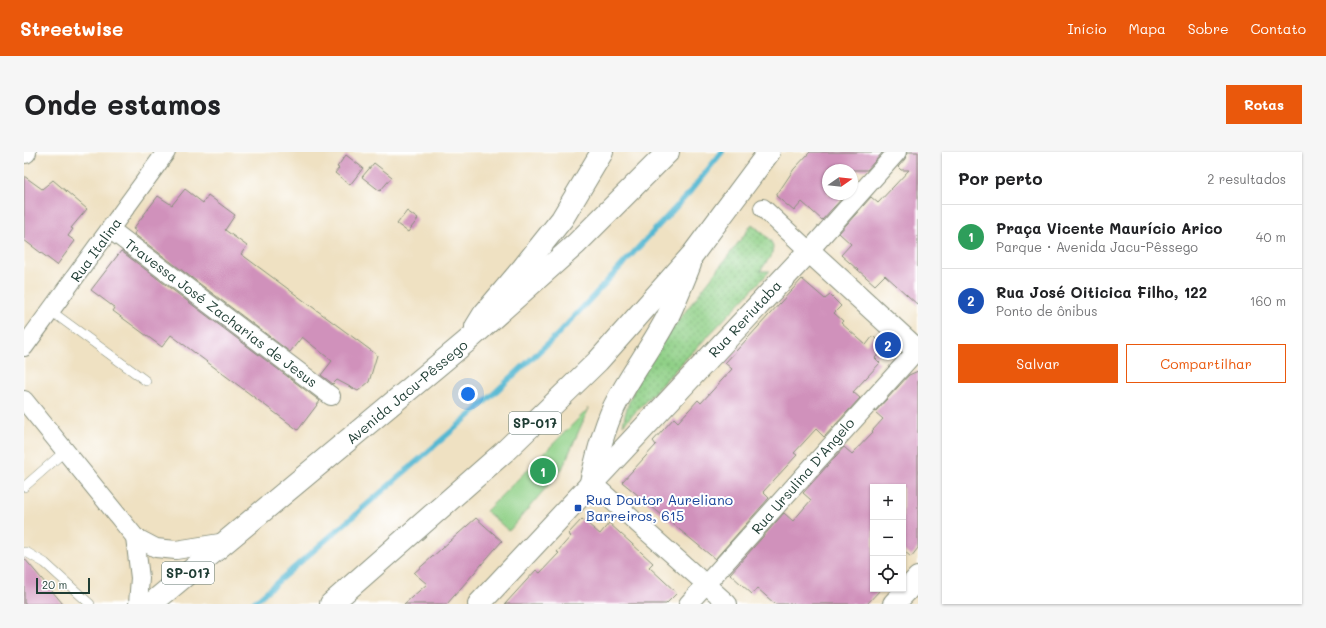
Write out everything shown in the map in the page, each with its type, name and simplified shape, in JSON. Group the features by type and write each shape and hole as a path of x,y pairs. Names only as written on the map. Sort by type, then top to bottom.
{"main road":[{"path":"466,342 484,314 562,219 602,152"},
{"name":"Avenida Jacu-Pêssego","path":"151,604 466,342 566,254 668,152"},
{"name":"SP-017","path":"331,604 504,452 598,361 693,254 769,152"},
{"path":"809,251 918,350"},
{"name":"Rua Reriutaba","path":"479,604 591,482 809,251"},
{"path":"591,482 601,439 614,408 630,378 665,322 678,295 693,254"},
{"path":"894,604 918,578"}],"street":[{"name":"Rua Italina","path":"24,347 111,230 166,152"},
{"name":"Rua Reriutaba","path":"809,251 897,152"},
{"path":"763,208 809,251"},
{"name":"Travessa José Zacharias de Jesus","path":"111,230 331,396"},
{"name":"Rua Ursulina D'Angelo","path":"688,604 918,350"},
{"path":"24,400 134,537 156,548 176,550 226,542"},
{"path":"591,482 728,604"},
{"path":"134,537 140,578 138,604"}],"lane":[{"path":"51,311 146,381"},
{"path":"24,487 65,451"},
{"path":"24,552 45,563 90,604"}],"green space":[{"path":"752,224 766,236 772,245 773,250 771,255 760,271 770,271 623,425 627,407 634,390 651,358"},
{"path":"589,408 562,469 509,531 486,511"}],"building":[{"path":"810,152 883,152 867,170 858,170 858,164 822,164 822,200 840,200 822,220 802,202 794,211 776,196 794,169"},
{"path":"907,152 918,152 918,305 885,275 875,285 841,255 851,244 839,233 871,197 878,203 909,170 901,170 898,167 905,159"},
{"path":"346,155 363,168 350,185 335,173 339,168 337,167"},
{"path":"374,163 392,177 380,191 362,177"},
{"path":"24,176 42,189 53,180 87,209 71,228 73,229 68,236 75,241 57,265 24,240"},
{"path":"185,189 203,203 208,195 235,215 225,230 247,246 241,254 377,355 369,382 358,391 337,380 333,384 321,375 332,361 302,337 290,352 134,234 136,231 133,229 158,196 172,205"},
{"path":"407,211 418,219 408,232 397,224"},
{"path":"121,251 320,401 298,430 171,335 162,347 113,311 115,308 91,290"},
{"path":"802,279 825,299 830,295 841,306 834,313 843,321 841,323 866,345 873,336 885,347 875,358 880,363 853,392 860,398 824,437 816,429 794,453 797,455 763,492 769,498 715,559 622,482 656,445 653,441 674,418 678,422 698,400 701,403 732,369 725,363"},
{"path":"918,371 918,548 911,557 906,553 906,484 870,484 870,592 878,592 867,604 775,604 757,588 752,594 730,574 784,513 793,521 811,500 803,493 844,447 852,454 873,432 872,431 883,419 875,412 909,375"},
{"path":"476,518 502,541 447,604 404,604 427,584 414,573"},
{"path":"582,519 600,534 609,523 653,563 649,567 677,593 666,604 505,604 536,570 540,573 559,553 557,552 571,536 568,534"},
{"path":"24,558 63,604 24,604"}],"waterway":[{"path":"252,604 476,410 557,335 689,193 722,152"}],"place":[{"name":"Rua José Oiticica Filho, 122","path":"888,345"},
{"name":"Praça Vicente Maurício Arico","path":"543,471"},
{"name":"Rua Doutor Aureliano Barreiros, 615","path":"578,508"}]}
